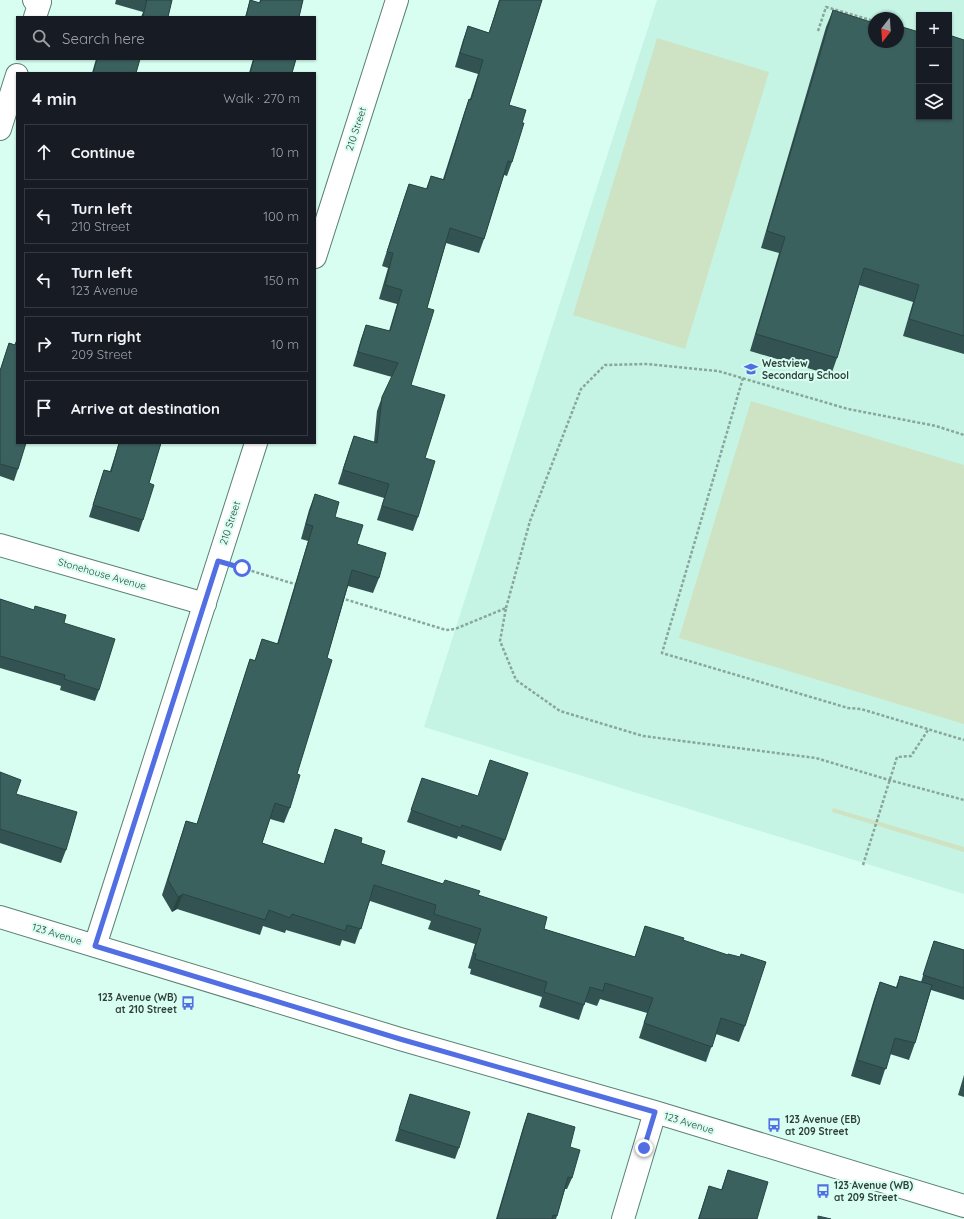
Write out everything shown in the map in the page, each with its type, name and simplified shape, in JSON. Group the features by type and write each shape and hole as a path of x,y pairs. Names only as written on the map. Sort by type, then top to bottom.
{"street":[{"name":"210 Street","path":"316,254 397,0"},
{"path":"18,72 22,60"},
{"path":"0,129 16,77"},
{"name":"210 Street","path":"95,946 256,444"},
{"name":"Stonehouse Avenue","path":"0,545 205,604"},
{"name":"123 Avenue","path":"0,917 400,1039 655,1112 964,1206"},
{"path":"623,1219 655,1112"}],"path":[{"path":"818,31 826,7 868,19"},
{"path":"964,435 936,426 848,409 718,371 646,364 606,365 581,389 530,521 506,608 500,641 516,680 560,711 643,736 816,758 888,780 964,800"},
{"path":"743,378 662,653 848,708 861,709 964,740"},
{"path":"218,561 302,587"},
{"path":"340,598 446,630 455,629 506,608"},
{"path":"863,865 888,780 897,757 911,756 928,730"}],"shaded area":[{"name":"Westview Secondary School","path":"657,0 964,0 964,894 424,727"},
{"path":"657,38 769,72 685,349 573,315"},
{"path":"751,401 964,465 964,724 679,638"},
{"path":"833,808 964,847 964,852 832,812"}],"building":[{"path":"147,0 172,0 168,16 143,16"},
{"path":"250,0 260,3 261,0 303,0 299,16 246,16"},
{"path":"500,0 542,0 509,105 526,110 522,123 524,123 512,162 508,161 484,239 450,228 427,308 434,310 411,385 445,395 425,458 435,461 418,517 382,506 389,484 343,470 354,436 377,443 382,397 398,363 358,352 366,325 390,331 402,290 385,285 393,253 387,252 409,184 427,189 431,176 444,180 469,99 471,100 483,60 460,53 468,26 489,33"},
{"path":"833,10 868,21 868,48 904,48 904,28 916,31 916,120 952,120 952,36 964,40 964,336 909,319 919,285 864,268 837,358 756,334 785,237 767,231"},
{"path":"97,60 140,60 136,72 93,72"},
{"path":"254,60 296,60 292,72 250,72"},
{"path":"16,342 16,444 26,444 18,469 0,464 0,371 9,343 15,345"},
{"path":"119,444 161,444 149,483 154,485 143,520 93,505 104,470 111,472"},
{"path":"315,494 339,502 335,517 363,525 357,544 386,553 379,578 352,570 327,658 332,660 297,774 300,775 290,808 275,803 262,843 324,864 335,829 362,838 361,843 385,851 381,864 443,884 445,880 480,891 478,895 547,917 544,929 635,957 645,926 684,938 683,940 728,955 740,957 741,954 766,962 745,1026 721,1018 712,1047 644,1023 653,998 605,983 603,991 590,987 584,1005 544,992 547,982 475,959 476,954 473,953 481,929 434,914 436,905 374,885 361,929 347,925 345,931 292,914 290,918 269,910 265,920 183,894 178,897 168,880 186,821 197,824 250,659 255,661 262,639 278,644 313,526 306,524"},
{"path":"0,599 34,610 35,606 66,615 64,623 115,639 99,690 64,679 65,675 0,656"},
{"path":"490,760 528,773 505,840 462,825 461,828 411,810 422,778 478,796"},
{"path":"0,772 21,780 16,794 77,812 66,850 0,829"},
{"path":"934,941 964,950 964,988 923,975"},
{"path":"900,976 932,985 915,1043 895,1038 886,1069 857,1060 880,982 897,988"},
{"path":"410,1094 470,1112 459,1148 399,1129"},
{"path":"528,1113 575,1127 570,1147 580,1150 572,1178 568,1177 557,1216 553,1215 552,1219 497,1219"},
{"path":"728,1170 768,1182 757,1219 699,1219 709,1186 722,1190"},
{"path":"818,1216 831,1219 818,1219"}],"place":[{"name":"Westview Secondary School","path":"751,369"},
{"name":"123 Avenue (WB) at 210 Street","path":"188,1003"},
{"name":"123 Avenue (EB) at 209 Street","path":"774,1125"},
{"name":"123 Avenue (WB) at 209 Street","path":"823,1191"}],"route":[{"path":"242,568 218,561 95,946 400,1039 655,1112 644,1148"}]}
